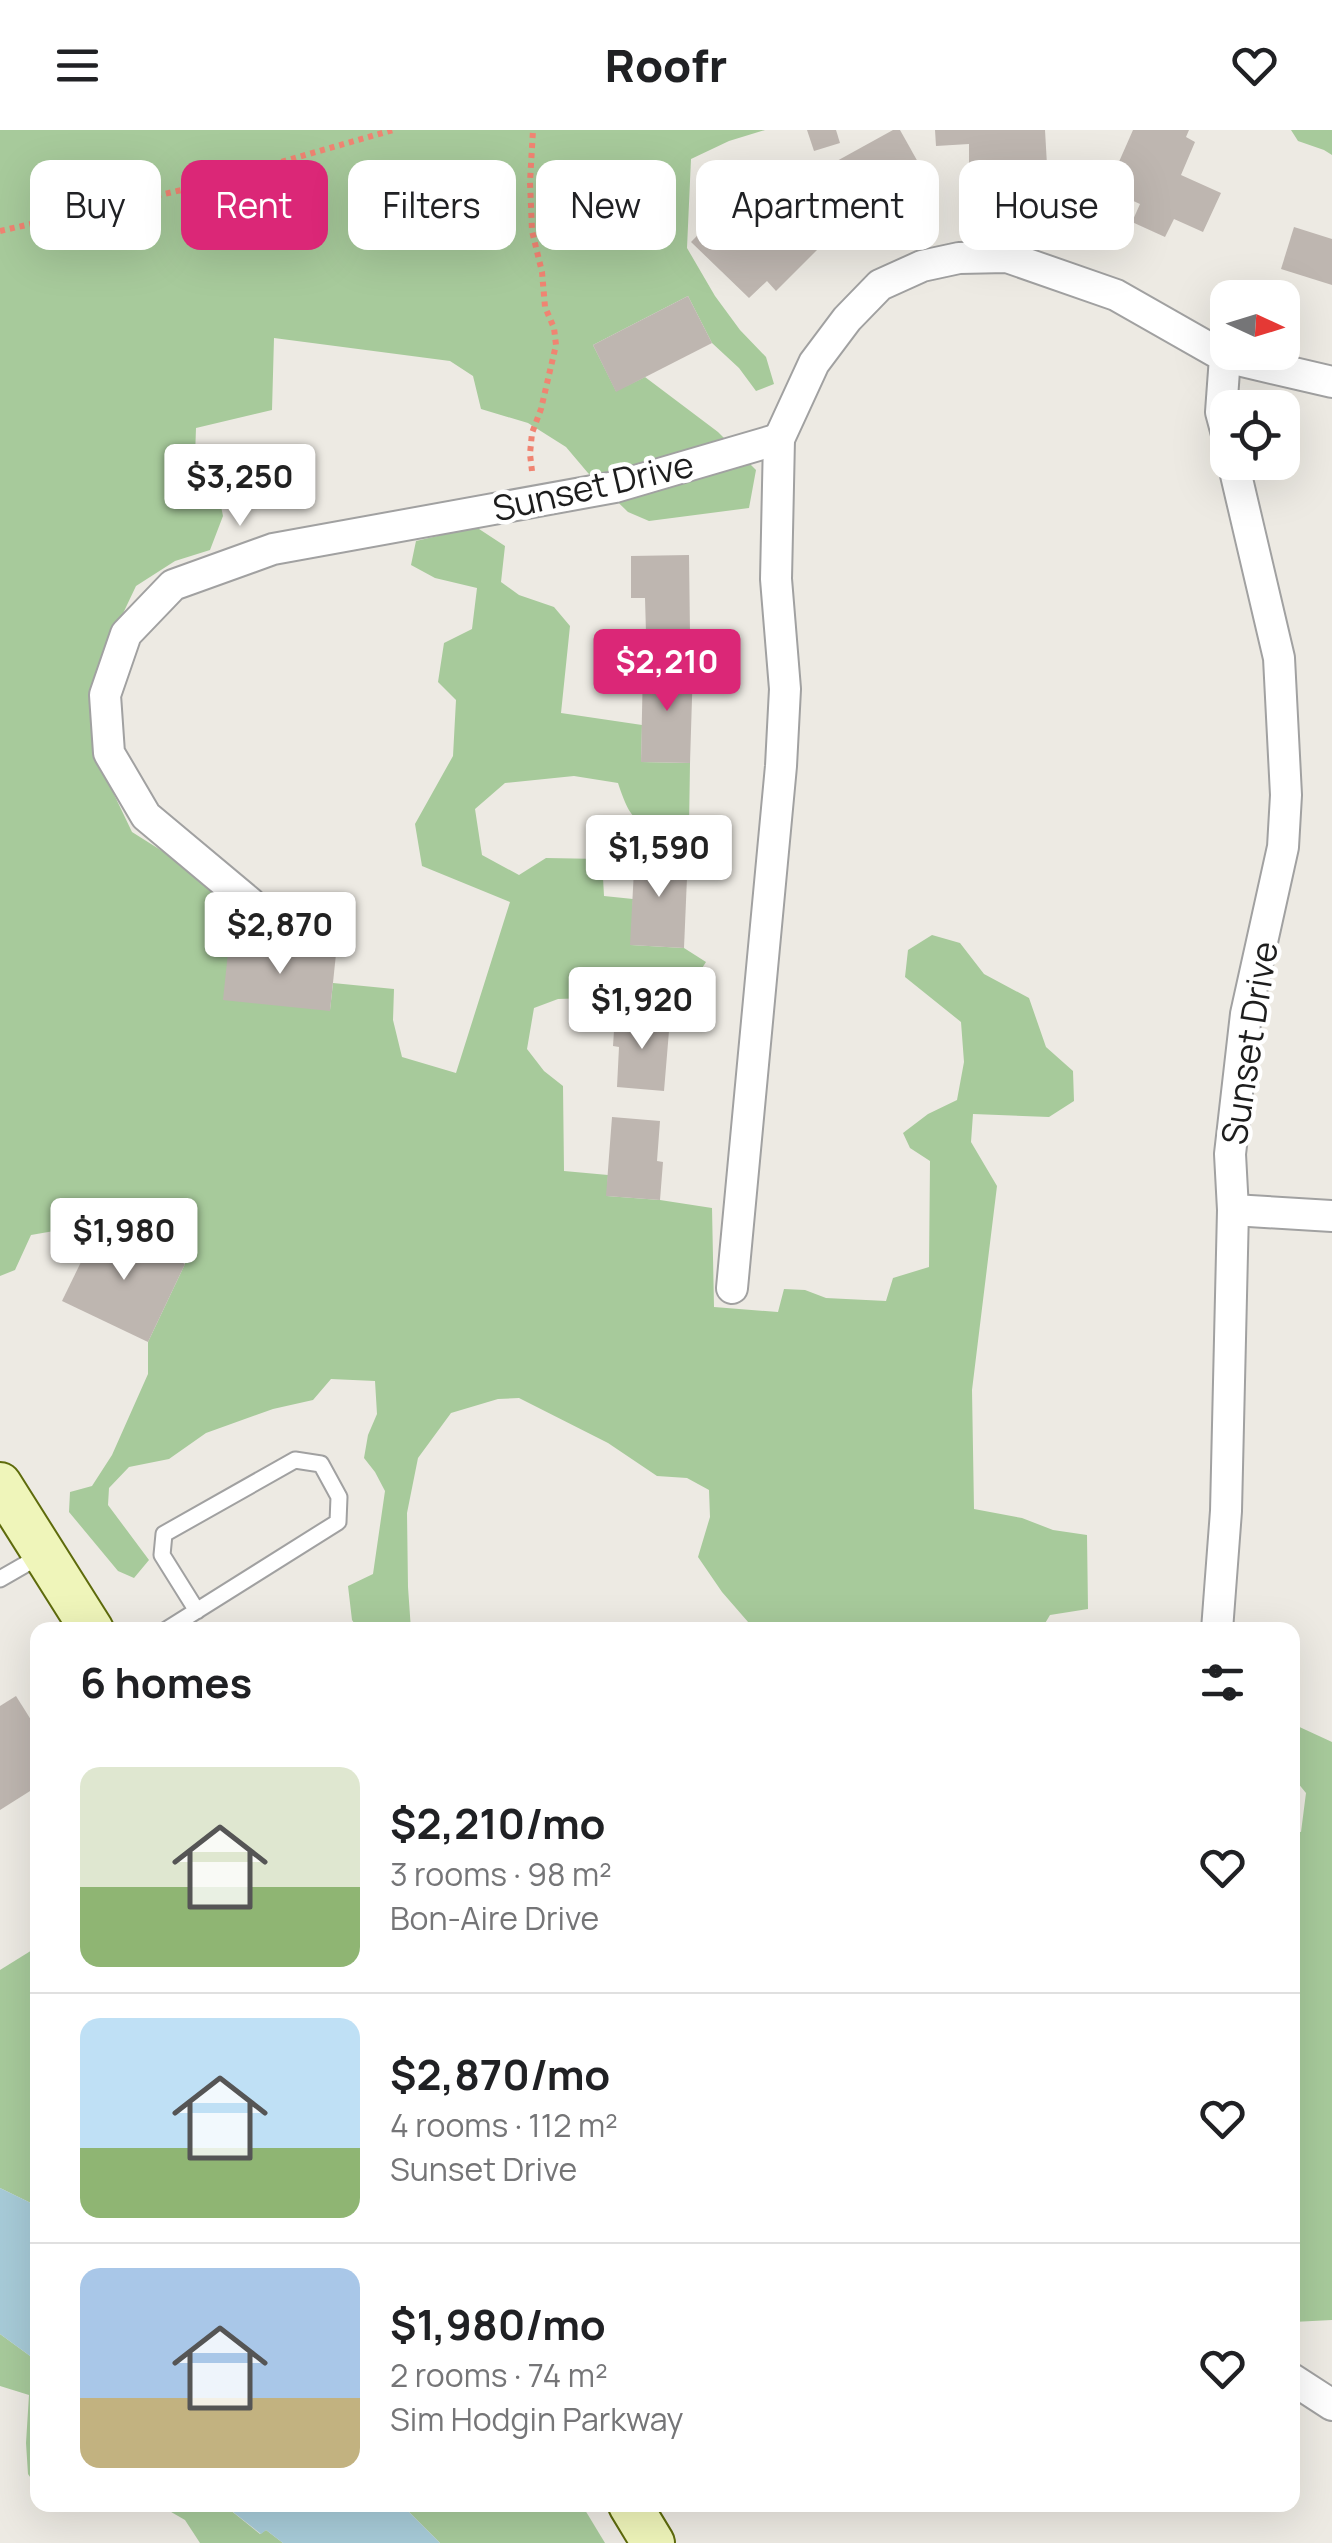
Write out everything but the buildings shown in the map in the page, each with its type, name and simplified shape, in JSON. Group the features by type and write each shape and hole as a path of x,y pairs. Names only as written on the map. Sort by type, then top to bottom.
{"street":[{"path":"732,1288 781,766 785,689 776,578 779,438 814,363 847,319 880,285 922,266 959,258 1008,258 1116,294 1210,350"},
{"path":"1278,370 1332,382"},
{"name":"Sunset Drive","path":"250,902 146,816 109,754 105,695 126,634 172,585 273,548 615,486 779,438"},
{"name":"Sunset Drive","path":"1218,1622 1226,1511 1233,1210 1230,1154 1246,1014 1282,847 1286,794 1279,658 1237,480"},
{"path":"1233,1210 1332,1216"},
{"path":"0,1484 87,1622"},
{"path":"1300,2383 1332,2405"},
{"path":"634,2512 654,2543"}],"lane":[{"path":"178,1622 338,1522 340,1496 321,1464 294,1460 164,1534 162,1555 197,1610"},
{"path":"0,1579 44,1553"}],"path":[{"path":"0,232 202,185 393,130"},
{"path":"533,502 532,434 542,409 556,345 532,231 534,130"}],"green space":[{"path":"0,130 765,130 691,159 687,248 715,296 766,357 774,384 756,391 739,368 712,343 688,296 593,345 616,391 645,377 718,432 756,470 749,508 649,521 628,512 566,447 528,423 481,409 473,376 450,361 274,338 272,410 196,428 195,457 217,486 223,516 210,550 175,561 136,586 118,624 99,763 132,832 186,866 222,903 229,943 330,1010 333,983 394,989 393,1020 402,1057 456,1073 510,902 422,866 415,824 453,756 456,700 438,682 444,643 472,629 477,588 435,578 411,565 416,541 476,527 505,546 501,582 519,595 554,607 570,626 561,713 642,725 641,762 690,763 689,827 641,822 629,810 618,783 574,776 505,783 475,809 482,855 519,875 546,858 602,859 604,896 633,899 631,945 684,948 706,962 689,988 673,1000 558,999 534,1008 527,1049 544,1071 563,1086 564,1171 608,1175 607,1196 712,1208 714,1307 778,1312 784,1289 805,1290 826,1298 886,1301 893,1278 929,1267 930,1161 910,1148 903,1133 928,1114 957,1100 964,1062 961,1022 905,977 908,950 932,935 960,943 984,974 1029,998 1046,1047 1073,1071 1074,1101 1049,1117 973,1114 971,1142 997,1186 972,1390 974,1509 1087,1535 1088,1609 1050,1615 1046,1622 748,1622 698,1557 710,1517 709,1490 687,1478 657,1476 608,1443 519,1398 498,1399 451,1413 418,1458 407,1513 410,1622 353,1622 348,1586 373,1574 385,1491 364,1458 377,1414 375,1381 331,1379 313,1400 273,1409 206,1433 169,1459 129,1467 109,1488 108,1505 149,1560 134,1578 118,1571 69,1512 70,1492 92,1486 112,1455 148,1374 148,1342 185,1264 192,1216 154,1210 31,1235 15,1270 0,1276"},
{"path":"1291,130 1332,130 1332,155 1298,141"},
{"path":"1300,1727 1332,1742 1332,2320 1300,2322 1300,1832 1306,1793 1300,1786"},
{"path":"30,1951 30,2203 0,2188 0,1970"},
{"path":"0,2334 30,2356 30,2477 26,2443 29,2395 0,2386"},
{"path":"171,2512 233,2512 260,2534 266,2530 283,2543 200,2543 185,2520"},
{"path":"409,2512 586,2512 605,2543 440,2543"}],"water":[{"path":"0,2188 30,2203 30,2356 0,2334"},
{"path":"233,2512 409,2512 440,2543 283,2543 266,2530 261,2534"}]}
